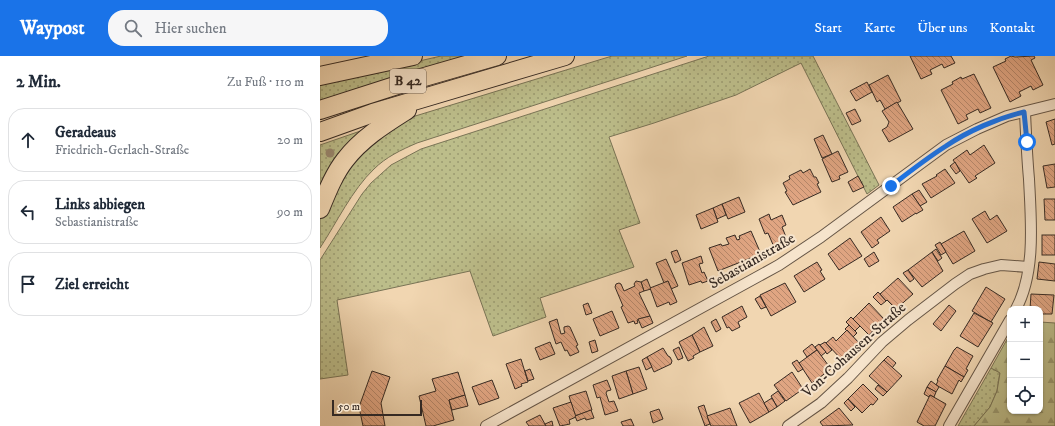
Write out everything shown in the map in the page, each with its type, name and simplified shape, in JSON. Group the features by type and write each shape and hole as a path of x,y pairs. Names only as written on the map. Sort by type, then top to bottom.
{"highway":[{"path":"320,76 413,56"},
{"name":"B 42","path":"320,110 407,82 497,56"},
{"name":"B 42","path":"320,132 367,115 565,56"},
{"path":"320,209 336,175 345,160 354,150 383,125 429,96"}],"street":[{"name":"Sebastianistraße","path":"486,426 778,265 816,241 946,145 1007,116 1055,104"},
{"path":"1017,306 1024,288 1028,267 1031,222 1024,112"},
{"name":"Von-Cohausen-Straße","path":"788,426 821,403 848,378 882,342 908,320 970,274 1001,265 1028,267"},
{"path":"949,426 1007,325"}],"green space":[{"path":"441,56 473,56 320,105 320,84"},
{"path":"612,56 687,56 417,143 400,151 389,157 366,177 352,196 320,248 320,220 328,202 359,151 412,117"},
{"path":"709,56 813,56 879,185 867,194 801,63 736,95 609,137 640,223 619,230 634,267 540,298 546,317 493,336 470,271 337,300 348,375 320,379 320,260 362,194 371,183 391,165 421,149"},
{"path":"372,127 320,200 320,145"},
{"path":"1043,322 1055,323 1055,426 974,426 990,407 997,391 1000,373 991,368 1007,339 1007,414 1043,414"},
{"path":"991,368 1000,372 997,391 990,407 974,426 958,426"}],"building":[{"path":"910,56 951,56 955,63 944,68 942,64 930,70 932,74 921,79"},
{"path":"1011,56 1034,56 1035,58 1031,60 1043,85 1033,90 1031,86 1019,92 1021,96 1010,102 993,67 1006,61 1005,59"},
{"path":"974,74 991,108 980,113 978,109 966,115 968,119 958,124 941,90 953,84 952,82 961,77 962,79"},
{"path":"888,75 901,101 885,109 880,100 877,102 869,85"},
{"path":"867,82 872,92 856,101 850,91"},
{"path":"897,102 913,129 889,142 882,130 887,127 889,122 882,111"},
{"path":"855,109 861,121 852,125 846,113"},
{"path":"1055,119 1055,144 1052,145 1046,122"},
{"path":"823,135 832,154 822,158 814,139"},
{"path":"984,145 995,163 975,176 977,178 969,183 953,160 967,150 970,155"},
{"path":"838,151 848,172 839,176 840,179 832,182 822,159"},
{"path":"955,162 960,171 956,174 950,166"},
{"path":"1055,164 1055,187 1047,188 1043,166"},
{"path":"810,169 819,183 817,184 821,192 793,205 785,192 787,191 783,183 790,179 789,176 801,170 803,173"},
{"path":"945,169 955,183 931,198 922,184 937,176 936,175"},
{"path":"858,176 864,187 853,192 848,182"},
{"path":"919,190 927,202 920,206 912,194"},
{"path":"912,194 923,210 902,222 893,207"},
{"path":"739,197 745,212 728,219 722,204"},
{"path":"1044,199 1055,199 1055,220 1045,220"},
{"path":"722,204 726,215 717,219 713,208"},
{"path":"713,208 718,222 701,229 696,215"},
{"path":"985,211 990,220 997,215 1007,231 987,243 972,219"},
{"path":"769,214 771,220 782,215 786,225 782,227 788,242 774,247 768,233 765,234 759,219"},
{"path":"881,217 890,231 877,240 879,243 872,248 861,232"},
{"path":"751,231 761,254 718,271 709,248 721,244 722,246 729,244 726,238 735,235 737,240 740,239 739,236"},
{"path":"964,231 975,251 953,264 941,244"},
{"path":"1042,235 1055,235 1055,255 1042,255"},
{"path":"850,238 862,256 839,270 828,254"},
{"path":"940,242 946,252 941,255 935,245"},
{"path":"936,249 942,258 938,261 932,252"},
{"path":"677,250 681,260 675,263 671,252"},
{"path":"874,252 879,261 869,267 864,259"},
{"path":"932,252 943,271 922,287 908,270"},
{"path":"701,256 703,263 699,264 702,273 704,272 708,281 702,283 701,281 689,285 682,263"},
{"path":"666,259 678,286 671,289 668,281 664,283 656,263"},
{"path":"817,262 825,279 804,292 794,276"},
{"path":"1039,262 1055,264 1055,281 1037,279"},
{"path":"908,270 914,279 910,282 903,273"},
{"path":"898,278 913,294 896,309 880,294"},
{"path":"647,279 651,289 644,291 641,282"},
{"path":"636,281 641,282 644,291 639,293 650,316 637,320 638,323 635,324 634,321 628,323 615,287 616,284 619,283 624,291 635,286 634,284"},
{"path":"668,281 677,302 670,305 669,302 657,307 650,288"},
{"path":"785,283 796,302 771,316 760,295"},
{"path":"986,287 1005,299 991,322 972,311"},
{"path":"878,292 886,301 881,305 873,297"},
{"path":"1031,294 1054,295 1052,314 1043,314 1043,306 1030,306"},
{"path":"760,296 766,307 761,309 755,299"},
{"path":"588,303 592,313 586,315 583,305"},
{"path":"869,303 884,319 869,335 853,319"},
{"path":"949,305 956,311 941,331 933,324"},
{"path":"742,306 747,317 738,322 740,327 732,331 729,327 727,328 722,317"},
{"path":"612,311 619,328 600,336 593,319"},
{"path":"974,313 993,323 978,347 960,336"},
{"path":"650,316 653,323 642,328 638,319"},
{"path":"851,317 860,326 855,331 846,322"},
{"path":"557,319 561,334 565,333 564,327 570,327 578,345 576,346 579,352 570,356 567,350 565,351 561,342 556,344 549,322"},
{"path":"716,319 721,329 716,332 711,322"},
{"path":"849,325 857,333 853,337 845,329"},
{"path":"704,327 713,346 700,352 692,335"},
{"path":"847,330 860,344 843,361 826,343 833,337 836,341"},
{"path":"692,335 700,352 688,361 679,342"},
{"path":"595,340 598,351 592,353 589,342"},
{"path":"550,342 555,354 540,360 535,348"},
{"path":"825,342 832,350 827,354 820,345"},
{"path":"812,344 817,350 807,357 803,351"},
{"path":"819,344 826,352 821,356 815,347"},
{"path":"679,347 683,358 678,360 673,350"},
{"path":"957,347 973,356 966,369 968,370 964,377 945,366"},
{"path":"663,348 672,361 671,364 654,372 647,357"},
{"path":"817,350 831,369 812,383 799,363"},
{"path":"888,356 896,363 892,368 884,360"},
{"path":"647,357 652,367 646,370 642,360"},
{"path":"521,359 528,382 521,384 522,386 515,389 506,364"},
{"path":"797,360 803,369 798,372 792,363"},
{"path":"884,360 902,376 887,392 869,376"},
{"path":"945,366 964,377 961,382 959,380 952,394 936,385 937,380"},
{"path":"639,367 647,389 633,394 626,371"},
{"path":"530,369 534,379 528,381 525,371"},
{"path":"372,371 390,377 381,403 385,426 363,426 359,407"},
{"path":"626,371 633,394 619,399 612,376"},
{"path":"458,372 465,395 449,400 454,420 433,426 426,426 419,396 436,391 432,379"},
{"path":"792,372 803,389 786,401 774,385"},
{"path":"492,380 499,398 479,405 472,387"},
{"path":"607,380 611,390 607,391 606,393 609,402 614,401 618,411 605,415 600,397 597,398 593,385"},
{"path":"931,381 939,387 936,392 927,387"},
{"path":"863,384 878,399 873,405 871,404 862,413 848,399"},
{"path":"878,385 887,392 883,396 875,389"},
{"path":"927,387 936,392 934,397 930,395 929,397 924,394"},
{"path":"586,391 592,410 575,416 569,396"},
{"path":"778,391 785,401 777,407 771,396"},
{"path":"759,393 769,412 750,423 739,403"},
{"path":"465,395 468,406 452,410 449,400"},
{"path":"930,395 946,404 935,426 924,426 917,422"},
{"path":"772,398 777,407 769,412 764,403"},
{"path":"848,399 855,407 851,411 844,403"},
{"path":"571,402 576,417 569,420 570,424 560,426 553,408"},
{"path":"704,405 710,424 705,426 698,407"},
{"path":"730,408 737,426 711,426 707,416"},
{"path":"839,408 853,425 823,426 820,422"},
{"path":"659,409 663,419 653,423 650,412"},
{"path":"591,410 594,418 586,420 585,418 577,421 575,416"},
{"path":"540,415 546,426 529,426 526,422"},
{"path":"631,419 634,426 623,426 621,422"},
{"path":"552,421 553,426 546,426 545,424"}],"route":[{"path":"891,186 946,145 1007,116 1024,112 1027,142"}]}
